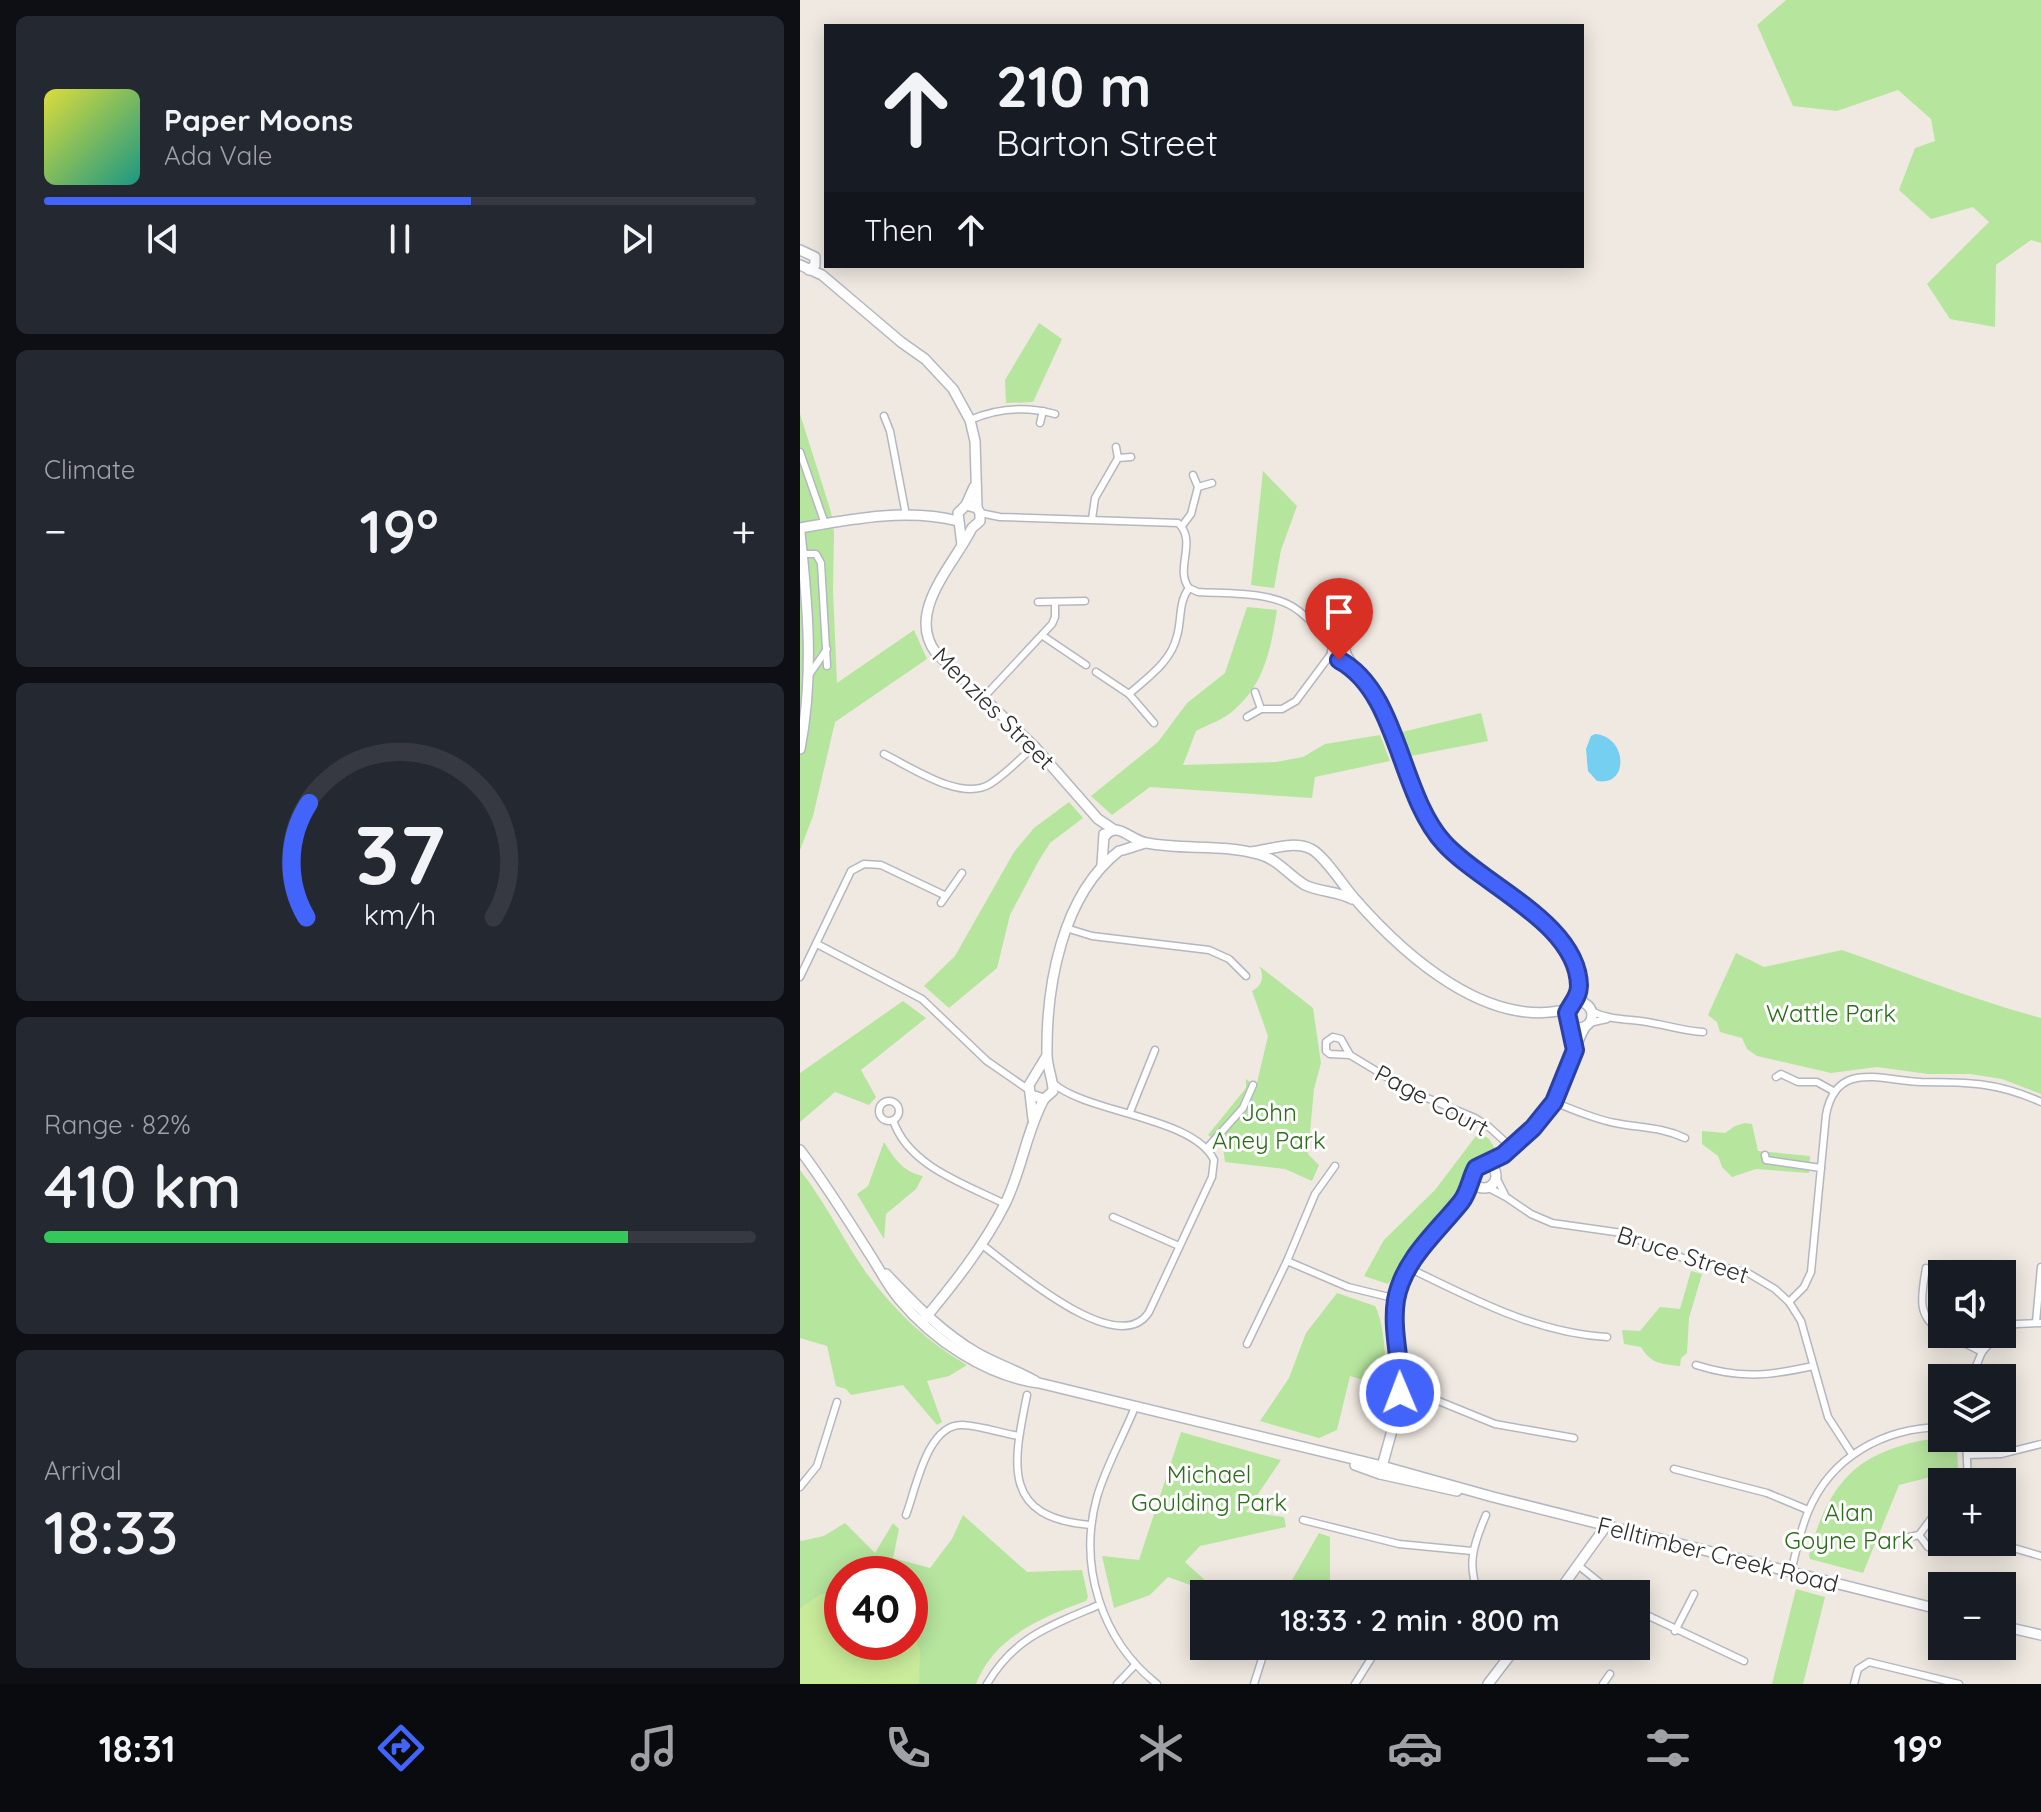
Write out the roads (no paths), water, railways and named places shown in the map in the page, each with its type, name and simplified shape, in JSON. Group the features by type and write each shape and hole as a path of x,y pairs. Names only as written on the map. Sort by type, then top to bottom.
{"street":[{"path":"802,253 814,255 808,266 940,372 964,404 977,457 975,485 978,510 975,526"},
{"path":"970,420 1002,410 1055,414"},
{"path":"1040,423 1043,411"},
{"path":"884,416 906,515"},
{"path":"1092,519 1100,486 1118,458 1116,447"},
{"path":"800,452 825,524"},
{"path":"1118,458 1131,457"},
{"path":"1182,526 1191,514 1198,487 1193,475"},
{"path":"1198,487 1212,483"},
{"path":"962,545 961,515 975,485"},
{"path":"800,749 809,675 800,531 825,524 906,515 961,515 978,510 1000,517 1172,522 1182,526 1187,535 1184,580 1189,588 1198,592 1281,601 1300,611 1325,637 1335,656 1353,667"},
{"path":"961,515 975,526"},
{"path":"975,526 1000,517"},
{"name":"Menzies Street","path":"975,526 927,608 925,626 929,641 936,653 1034,746 1098,819 1107,836"},
{"path":"802,554 816,554 821,563 827,666"},
{"path":"1129,694 1169,656 1178,632 1182,597 1189,588"},
{"path":"1038,602 1085,601"},
{"path":"984,697 1043,636 1055,617 1055,602"},
{"path":"1043,636 1086,665"},
{"path":"1325,637 1344,647 1353,667 1383,713 1420,808 1434,832 1463,863 1552,929 1571,957 1588,1008 1587,1025 1554,1102 1533,1128 1503,1155 1476,1168 1463,1200 1422,1247 1409,1268 1397,1299 1400,1393 1381,1470"},
{"path":"1335,656 1338,644"},
{"path":"809,675 827,649"},
{"path":"1247,717 1261,709 1275,710 1290,706 1325,664 1335,656 1347,653"},
{"path":"1096,672 1129,694 1154,723"},
{"path":"1255,692 1261,709"},
{"path":"884,754 955,788 967,790 991,784 1034,746"},
{"path":"1107,836 1121,830 1126,836 1145,843 1251,852 1272,859 1309,887 1335,891 1358,903"},
{"path":"1107,836 1112,852 1145,843"},
{"path":"1102,865 1107,836"},
{"path":"924,1320 981,1244 1005,1204 1033,1119 1053,1091 1046,1057 1053,984 1066,928 1077,903 1102,865 1127,843 1126,836"},
{"path":"1251,852 1291,845 1313,850 1358,903 1411,954 1449,983 1474,996 1504,1007 1549,1013 1578,1028 1611,1018"},
{"path":"800,977 847,876 856,867 872,863 881,865 944,895"},
{"path":"941,903 962,873"},
{"path":"1066,928 1092,936 1216,952 1229,959 1246,976"},
{"path":"817,944 922,999 978,1053 1030,1092 1046,1098 1070,1095"},
{"path":"1575,1050 1569,1023 1579,987"},
{"path":"1549,1013 1571,1007 1588,1008 1611,1018 1703,1032"},
{"path":"1130,1112 1155,1050"},
{"name":"Page Court","path":"1350,1055 1408,1090 1475,1118 1511,1147"},
{"path":"1033,1119 1030,1092 1034,1077 1046,1057"},
{"path":"1776,1077 1781,1074 1798,1082 1817,1082 1835,1092"},
{"path":"981,1244 1068,1308 1126,1327 1139,1323 1145,1318 1214,1171 1214,1160 1201,1143 1130,1112 1070,1095 1042,1075 1013,1077"},
{"path":"1789,1302 1809,1279 1828,1105 1835,1092 1848,1081 1870,1075 1912,1081 1977,1082 2006,1087 2041,1102"},
{"path":"1207,1148 1243,1108 1253,1085"},
{"path":"1554,1102 1590,1117 1668,1130 1685,1138"},
{"path":"893,1120 905,1143 919,1158 1005,1204"},
{"name":"Felltimber Creek Road","path":"800,1150 898,1299 976,1362 1018,1380 1310,1450 1928,1606"},
{"path":"1463,1200 1494,1183 1503,1155"},
{"path":"1765,1155 1766,1160 1821,1168"},
{"path":"1485,1164 1492,1167 1506,1197"},
{"path":"1247,1344 1315,1194 1335,1166"},
{"path":"1473,1178 1478,1186 1486,1188"},
{"name":"Bruce Street","path":"1486,1188 1552,1223 1622,1233 1683,1258 1748,1273 1775,1289 1789,1302 1805,1331 1828,1417 1852,1454"},
{"path":"1113,1217 1179,1246"},
{"path":"1287,1261 1348,1287 1397,1299"},
{"path":"2016,1324 2038,1322 2041,1267"},
{"path":"1409,1268 1532,1323 1567,1333 1607,1337"},
{"path":"1926,1268 1921,1299 1922,1312 1928,1322"},
{"path":"1974,1348 1982,1352"},
{"path":"1977,1364 1986,1348"},
{"path":"1696,1365 1743,1376 1813,1366"},
{"path":"1400,1393 1436,1400 1495,1424 1574,1438"},
{"path":"1027,1395 1016,1465 1026,1494 1036,1507 1059,1521 1091,1525"},
{"path":"800,1487 817,1466 837,1402"},
{"path":"1135,1407 1101,1485 1091,1525 1091,1561 1099,1605 1114,1634 1135,1665 1157,1684"},
{"path":"906,1515 931,1443 941,1432 962,1425 1019,1436"},
{"path":"1791,1572 1808,1510 1825,1481 1852,1454 1895,1433 1928,1429"},
{"path":"1967,1455 2001,1454 2041,1444"},
{"path":"1967,1452 1967,1468"},
{"path":"1674,1469 1767,1493 1808,1510"},
{"path":"1475,1580 1472,1551 1486,1515"},
{"path":"1303,1520 1399,1544 1472,1551"},
{"path":"1905,1538 1919,1535 1928,1523"},
{"path":"1568,1580 1606,1526"},
{"path":"1919,1535 1928,1547"},
{"path":"2016,1549 2041,1556"},
{"path":"1579,1566 1596,1580"},
{"path":"1675,1631 1694,1594"},
{"path":"987,1684 999,1665 1021,1642 1043,1628 1099,1605"},
{"path":"1650,1618 1744,1661"},
{"path":"2016,1629 2041,1635"},
{"path":"1254,1684 1262,1660"},
{"path":"1355,1684 1370,1660"},
{"path":"1488,1684 1506,1660"},
{"path":"1854,1684 1858,1669 1869,1662 1959,1684"},
{"path":"1117,1684 1135,1665"},
{"path":"1603,1684 1610,1674"}],"water":[{"path":"1591,736 1606,737 1618,751 1619,769 1608,781 1597,781 1588,771 1586,749"}],"park label":[{"name":"Wattle Park","path":"1831,1013"},
{"name":"John Aney Park","path":"1269,1126"},
{"name":"Michael Goulding Park","path":"1209,1488"},
{"name":"Alan Goyne Park","path":"1849,1526"}]}
